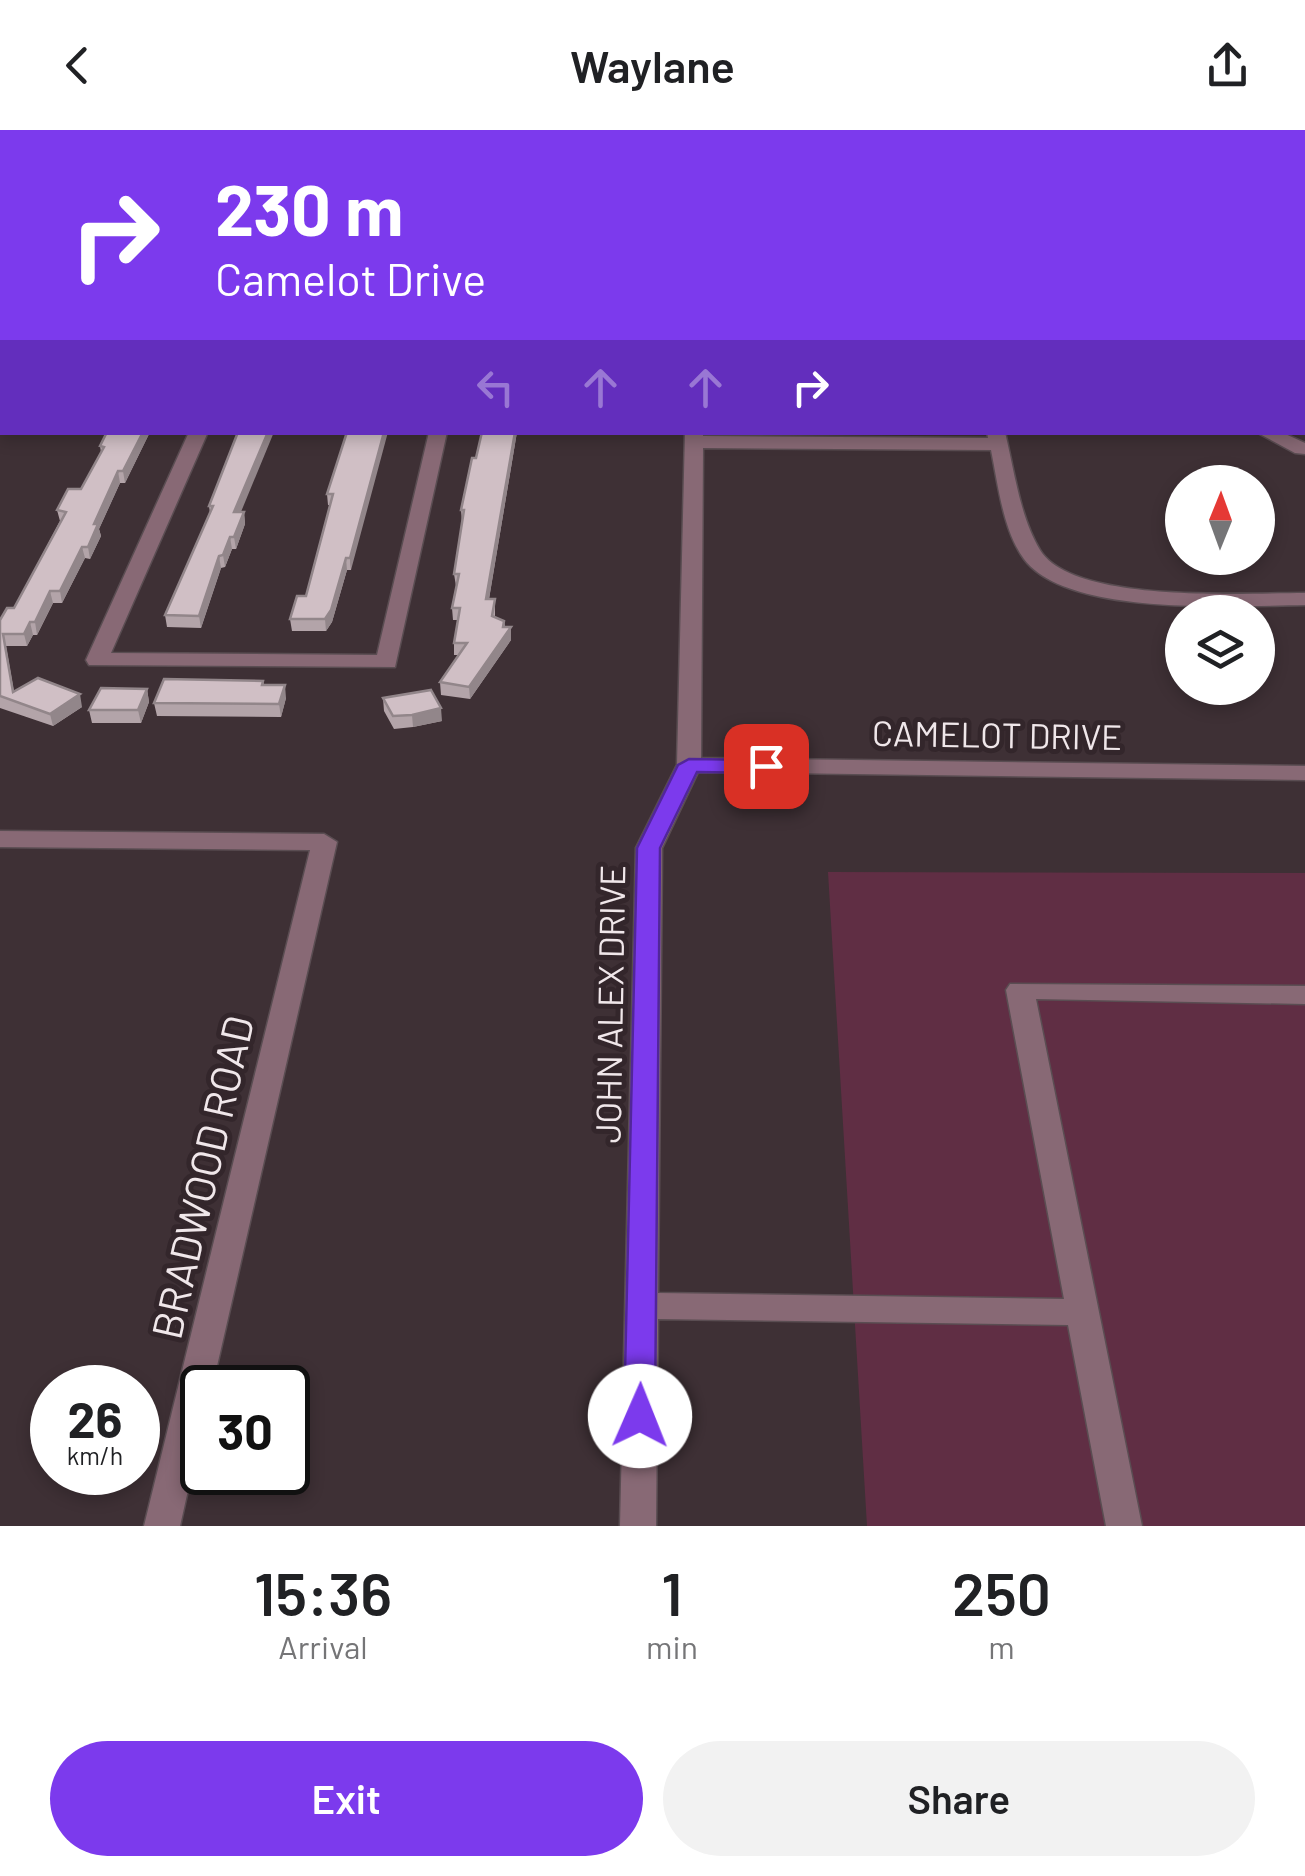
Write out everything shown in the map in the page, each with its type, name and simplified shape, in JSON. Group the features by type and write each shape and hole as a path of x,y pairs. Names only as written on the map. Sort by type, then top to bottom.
{"street":[{"path":"198,435 97,660 387,662 437,435"},
{"path":"1272,435 1302,449"},
{"path":"694,437 997,438 1030,554 1060,580 1091,590 1135,595 1305,598"},
{"name":"JOHN ALEX DRIVE","path":"638,1526 649,848 689,765 694,437"},
{"name":"CAMELOT DRIVE","path":"689,765 1305,774"},
{"name":"BRADWOOD ROAD","path":"3,845 324,842 162,1526"},
{"path":"1124,1526 1020,990 1305,995"},
{"path":"642,1306 1083,1312"}],"shaded area":[{"path":"828,872 1305,873 1305,1526 867,1526"}],"building":[{"path":"106,435 141,435 123,471 118,471 88,547 82,547 60,591 50,591 35,622 30,622 24,634 3,634 13,692 38,678 80,694 50,714 0,696 0,620 7,608 14,608 66,512 57,510 68,489 81,489 104,447 100,446"},
{"path":"237,435 267,435 234,512 244,512 234,537 230,537 219,556 199,616 165,615 213,506 209,506"},
{"path":"346,435 383,435 350,558 346,558 331,610 325,619 290,619 297,596 306,596 333,494 327,494"},
{"path":"481,435 514,435 486,599 495,599 492,616 504,621 503,627 511,627 469,687 440,682 467,643 454,643 460,608 452,608 459,574 454,574 461,510 472,458 476,458"},
{"path":"164,679 285,685 279,704 154,703"},
{"path":"101,688 147,689 138,710 89,710"},
{"path":"431,690 441,708 412,715 393,716 383,698"}],"route":[{"path":"640,1416 649,848 660,818 689,765 766,766"}]}
